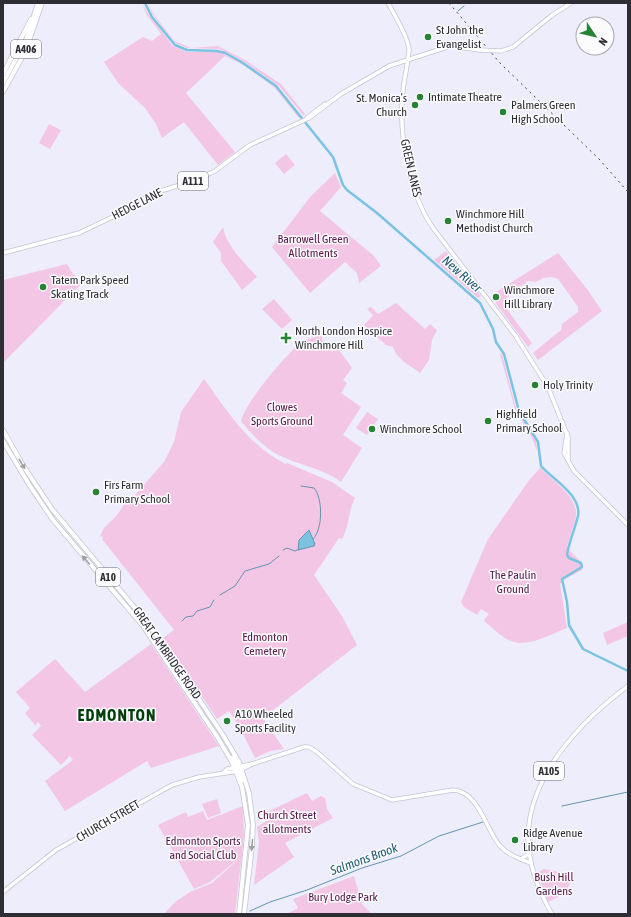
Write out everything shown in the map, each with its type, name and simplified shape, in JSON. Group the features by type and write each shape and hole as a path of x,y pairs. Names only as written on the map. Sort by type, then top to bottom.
{"highway":[{"name":"A406","path":"3,74 26,32 37,3"},
{"name":"A406","path":"3,83 26,40 37,3"},
{"name":"A406","path":"3,92 25,52 42,3"},
{"name":"GREAT CAMBRIDGE ROAD","path":"3,430 24,467 52,510 75,539 142,614 215,723 233,753 238,769"},
{"name":"GREAT CAMBRIDGE ROAD","path":"3,441 48,513 71,542 137,618 204,716 238,769"},
{"path":"204,716 209,714"},
{"name":"A10","path":"238,769 247,809 248,832 239,914"},
{"name":"A10","path":"238,769 250,800 253,832 244,914"}],"main road":[{"name":"GREEN LANES","path":"388,3 402,29 409,50 402,98 402,114 408,163 415,194 424,215 486,295 521,344 550,389 567,433 564,452 576,474 628,525"},
{"name":"A111","path":"409,57 450,46 501,51 513,47 551,16 571,3"},
{"name":"HEDGE LANE","path":"3,253 79,233 123,212 151,194 196,180 215,171 250,145 310,117 327,104 382,69 409,57"},
{"name":"A105","path":"552,914 540,889 531,864 528,837 531,813 537,796 549,772 580,728 628,686"},
{"name":"CHURCH STREET","path":"3,892 56,850 172,785 238,769 296,749 309,747 324,757 351,782 382,796 396,800 458,790 473,802 486,820 500,846 511,855 531,864"},
{"path":"521,859 530,853"}],"green space":[{"path":"142,3 149,15 173,46 187,52 218,52 239,61 280,90 301,117 299,118 275,88 245,66 225,56 186,93 235,152 218,165 184,122 162,138 156,124 145,108 118,83 104,62 143,37 152,41 161,34 147,15"},
{"path":"148,3 153,13 174,41 191,48 218,46 243,59 281,84 305,114 304,116 279,86 240,59 219,49 187,48 173,42 152,13"},
{"path":"49,124 61,130 50,149 39,143"},
{"path":"286,154 295,165 284,174 275,163"},
{"name":"Barrowell Green Allotments","path":"335,173 341,187 320,211 374,256 381,266 359,283 357,273 345,262 310,293 272,247 311,196"},
{"path":"223,227 232,248 257,277 242,290 221,261 221,253 213,242"},
{"path":"446,251 481,296 478,298 434,260"},
{"path":"558,253 587,289 602,311 538,360 533,353 561,330 562,324 578,312 578,307 558,279 552,277 543,278 536,282 528,281 510,294 505,303 506,308 532,343 528,347 495,302 500,299 496,292"},
{"path":"67,264 73,274 83,282 3,363 3,280"},
{"path":"274,299 292,320 282,329 262,309"},
{"path":"396,303 425,329 430,324 437,330 432,340 429,360 420,373 404,362 395,352 393,347 386,345 364,325 373,315 367,309 371,307 378,314"},
{"name":"Clowes Sports Ground","path":"321,335 323,341 332,352 337,347 352,368 343,380 347,383 341,393 361,407 343,435 362,448 341,482 328,474 271,451 255,437 241,421 244,413 258,391 286,357 301,343"},
{"path":"500,354 502,354 516,408 536,441 537,451 532,438 515,409"},
{"name":"Edmonton Cemetery","path":"204,379 240,427 261,448 286,464 287,463 332,482 355,498 342,539 339,538 314,575 342,616 357,645 263,718 284,749 270,751 255,758 242,732 229,711 217,719 163,638 174,630 102,539 103,537 100,536 104,528 118,514 125,503 135,495 164,462 174,442 181,412"},
{"path":"367,412 378,419 367,435 356,428"},
{"name":"The Paulin Ground","path":"540,468 563,489 575,507 576,518 567,548 583,564 582,570 565,579 560,584 567,628 544,638 520,643 512,642 500,635 485,622 484,620 489,614 481,609 477,615 464,607 461,602 488,539 530,479"},
{"path":"628,622 628,636 607,645 603,633"},
{"path":"151,644 219,746 151,768 147,761 65,811 45,781 73,760 70,756 61,765 32,735 41,726 38,722 35,725 25,713 30,708 16,692 55,659 85,692"},
{"name":"Church Street allotments","path":"307,793 312,801 321,796 325,798 327,809 333,818 285,843 294,857 254,885 259,842 257,827 268,820 267,812"},
{"path":"217,799 221,813 208,818 202,804"},
{"name":"Edmonton Sports and Social Club","path":"243,806 244,838 242,856 210,882 194,889 158,825 186,812 188,817 203,811 207,820"},
{"name":"Church Street allotments","path":"242,856 235,913 164,914 175,902 190,892 212,883"},
{"name":"Bush Hill Gardens","path":"544,869 570,874 569,884 565,892 548,902 538,875 540,871"},
{"name":"Bury Lodge Park","path":"354,876 362,904 372,914 287,914 298,908 293,899"}],"water":[{"path":"309,530 315,544 314,546 298,550 299,540"}],"waterway":[{"name":"New River","path":"145,3 152,17 175,45 187,50 217,51 225,53 240,61 276,86 333,157 343,185 347,190 377,213 480,303 493,329 496,342 504,354 519,411 538,442 541,466 571,494 578,508 578,516 567,555 569,558 581,563 582,567 562,579 567,602 569,625 583,649 628,671"},
{"path":"458,11 464,6"},
{"path":"301,486 314,488 319,499 321,514 319,529 313,539"},
{"path":"283,550 287,548 295,551 299,549"},
{"path":"220,595 235,586 245,571 269,564 279,556"},
{"path":"182,621 186,617 193,616 197,611 210,607 214,600"},
{"name":"Salmons Brook","path":"562,806 628,792"},
{"name":"Salmons Brook","path":"250,911 270,902 307,890 362,868 401,856 439,836 483,822"}],"railway":[{"path":"449,3 500,63 599,159 628,192"}],"place":[{"name":"St John the Evangelist","path":"428,37"},
{"name":"Intimate Theatre","path":"420,97"},
{"name":"St. Monica’s Church","path":"415,105"},
{"name":"Palmers Green High School","path":"503,112"},
{"name":"Winchmore Hill Methodist Church","path":"448,221"},
{"name":"Tatem Park Speed Skating Track","path":"43,287"},
{"name":"Winchmore Hill Library","path":"496,297"},
{"name":"North London Hospice Winchmore Hill","path":"286,338"},
{"name":"Holy Trinity","path":"535,385"},
{"name":"Highfield Primary School","path":"488,421"},
{"name":"Winchmore School","path":"372,429"},
{"name":"Firs Farm Primary School","path":"96,492"},
{"name":"A10 Wheeled Sports Facility","path":"227,721"},
{"name":"Ridge Avenue Library","path":"515,840"}],"district":[{"name":"EDMONTON","path":"117,715"}]}
